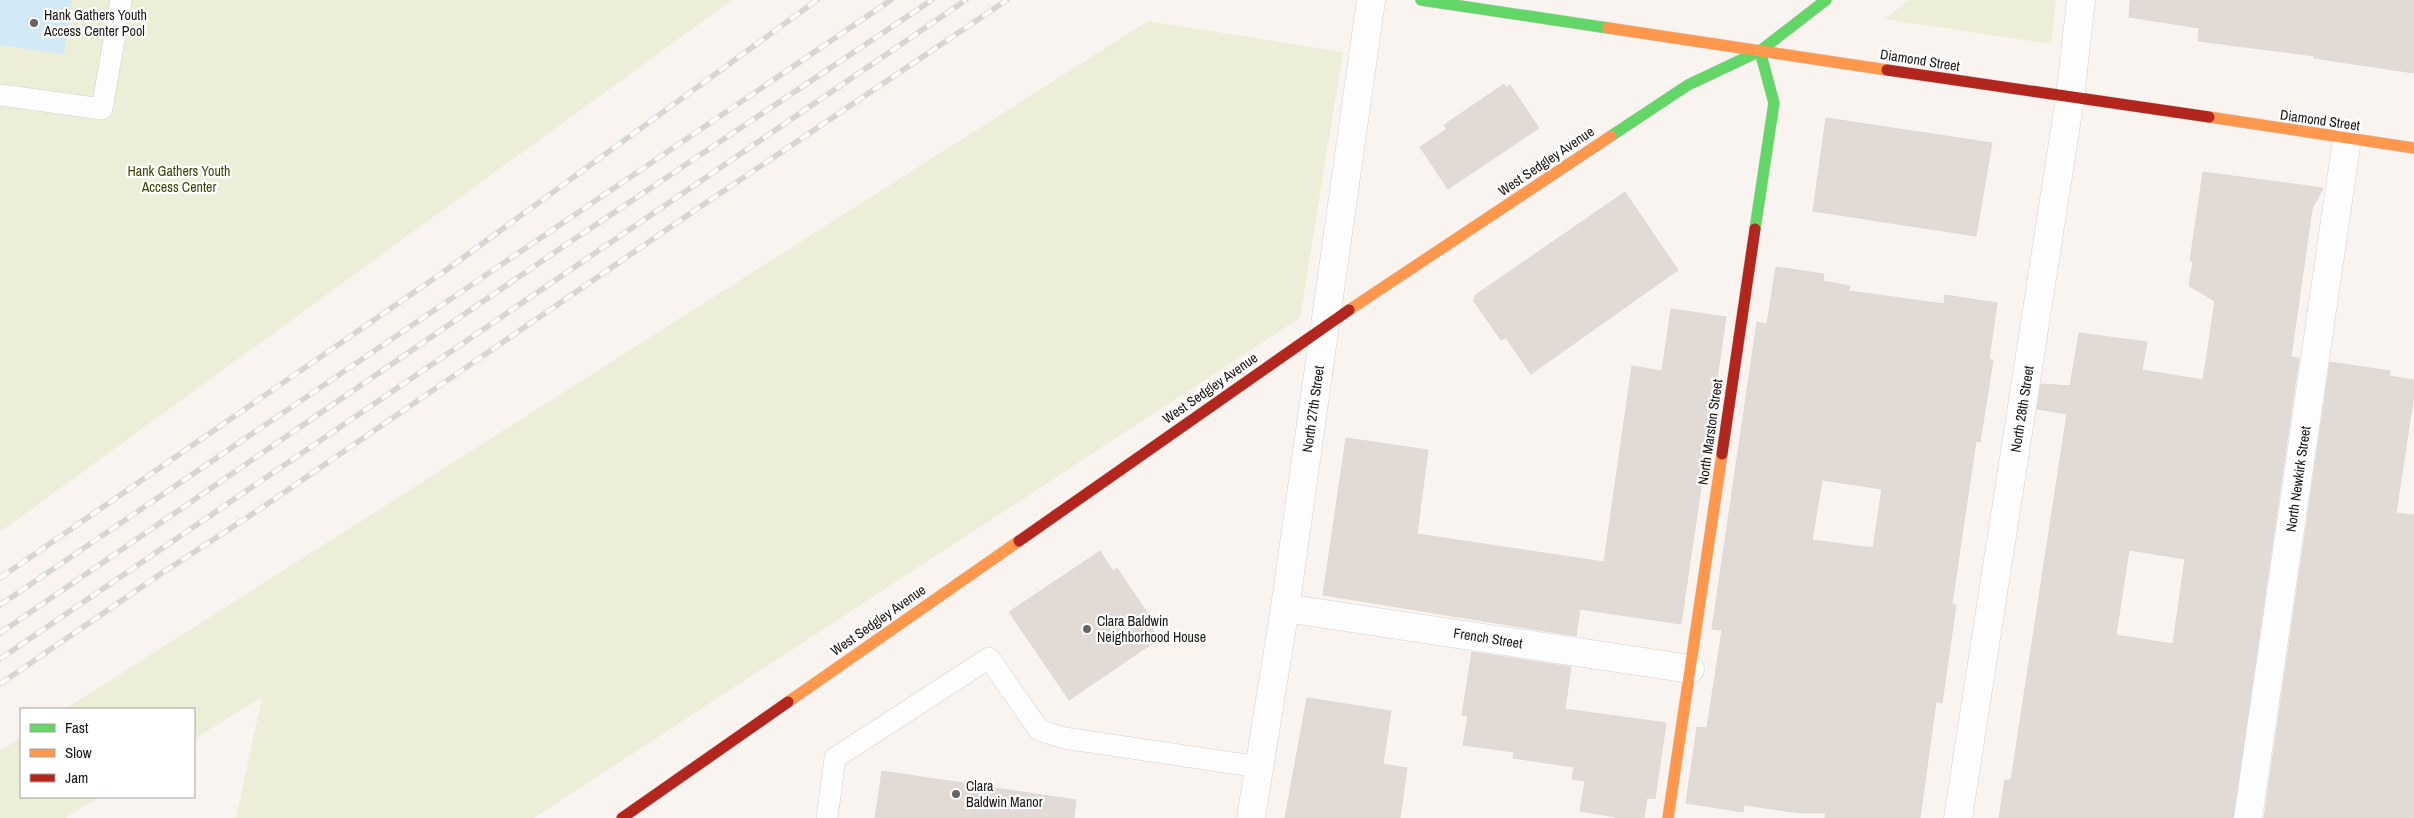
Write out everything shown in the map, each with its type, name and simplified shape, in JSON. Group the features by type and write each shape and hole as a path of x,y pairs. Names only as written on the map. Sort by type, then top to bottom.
{"street":[{"name":"North 27th Street","path":"1251,818 1286,608 1371,0"},
{"name":"Diamond Street","path":"1421,0 2414,148"},
{"name":"West Sedgley Avenue","path":"622,818 1324,327 1688,85 1760,51 1826,0"},
{"name":"North 28th Street","path":"1958,818 2070,98 2081,0"},
{"name":"North Marston Street","path":"1668,818 1774,103 1760,51"},
{"name":"North Newkirk Street","path":"2248,818 2347,139"},
{"name":"French Street","path":"1286,608 1690,669"}],"lane":[{"path":"0,96 102,109 121,0"},
{"path":"827,818 835,758 989,658 1039,730 1064,738 1259,767"}],"green space":[{"name":"Hank Gathers Youth Access Center","path":"0,0 732,0 0,532"},
{"path":"1909,0 2056,0 2051,44 1884,19"},
{"path":"1148,21 1343,52 1300,318 534,818 236,818 262,697 195,738 195,708 67,708"},
{"path":"20,738 20,798 98,798 65,818 0,818 0,751"}],"water":[{"name":"Hank Gathers Youth Access Center Pool","path":"0,0 72,0 64,54 0,45"}],"building":[{"path":"2130,0 2414,0 2414,73 2314,58 2315,56 2198,41 2199,28 2129,17"},
{"path":"1504,84 1506,88 1510,85 1539,128 1448,189 1420,147 1447,129 1444,125"},
{"path":"1826,118 1992,143 1976,236 1813,211"},
{"path":"2203,172 2323,188 2312,209 2291,357 2299,358 2233,818 1999,818 2005,780 2011,780 2067,414 2037,409 2041,384 2070,386 2079,333 2147,342 2142,370 2203,380 2215,301 2189,286 2193,261 2190,261","holes":["2129,550 2185,559 2173,644 2116,635"]},
{"path":"1625,192 1678,270 1531,374 1506,338 1501,340 1473,300 1475,299 1474,296"},
{"path":"1776,267 1824,274 1823,281 1850,286 1849,291 1944,304 1945,295 1997,303 1989,359 1993,360 1980,442 1976,441 1952,604 1956,605 1942,703 1936,702 1920,818 1825,818 1826,813 1800,813 1744,805 1743,812 1686,803 1697,727 1707,728 1722,630 1712,629 1757,322 1767,324","holes":["1822,480 1882,489 1873,548 1812,540"]},
{"path":"1671,309 1726,317 1681,624 1580,609 1576,636 1323,595 1346,438 1428,450 1417,534 1604,562 1632,366 1662,371"},
{"path":"2330,362 2390,371 2389,376 2414,380 2414,394 2396,513 2414,515 2414,818 2264,818"},
{"name":"Clara Baldwin Neighborhood House","path":"1100,551 1113,571 1117,568 1150,617 1146,619 1159,639 1069,700 1009,612"},
{"path":"1472,652 1571,667 1565,709 1666,723 1655,799 1647,798 1644,818 1621,818 1580,811 1585,781 1572,779 1574,767 1513,758 1514,752 1463,745 1468,716 1462,715"},
{"path":"1307,698 1391,711 1383,764 1407,768 1400,818 1285,818"},
{"name":"Clara Baldwin Manor","path":"882,771 1076,800 1074,818 875,818"}],"railway":[{"path":"0,578 442,273 817,0"},
{"path":"0,605 891,0"},
{"path":"0,633 558,250 932,0"},
{"path":"0,659 966,0"},
{"path":"0,684 1007,0"}],"traffic: fast":[{"path":"1421,0 1608,28"},
{"path":"1611,136 1688,85 1760,51 1826,0"},
{"path":"1755,229 1774,103 1760,51"}],"traffic: slow":[{"path":"1608,28 1887,70"},
{"path":"2209,117 2414,148"},
{"path":"1349,310 1611,136"},
{"path":"1668,818 1722,454"},
{"path":"788,702 1019,541"}],"traffic: jam":[{"path":"1887,70 2209,117"},
{"path":"1722,454 1755,229"},
{"path":"1019,541 1349,310"},
{"path":"622,818 788,702"}],"place":[{"name":"Hank Gathers Youth Access Center Pool","path":"34,23"},
{"name":"Clara Baldwin Neighborhood House","path":"1087,629"},
{"name":"Clara Baldwin Manor","path":"956,794"}]}
